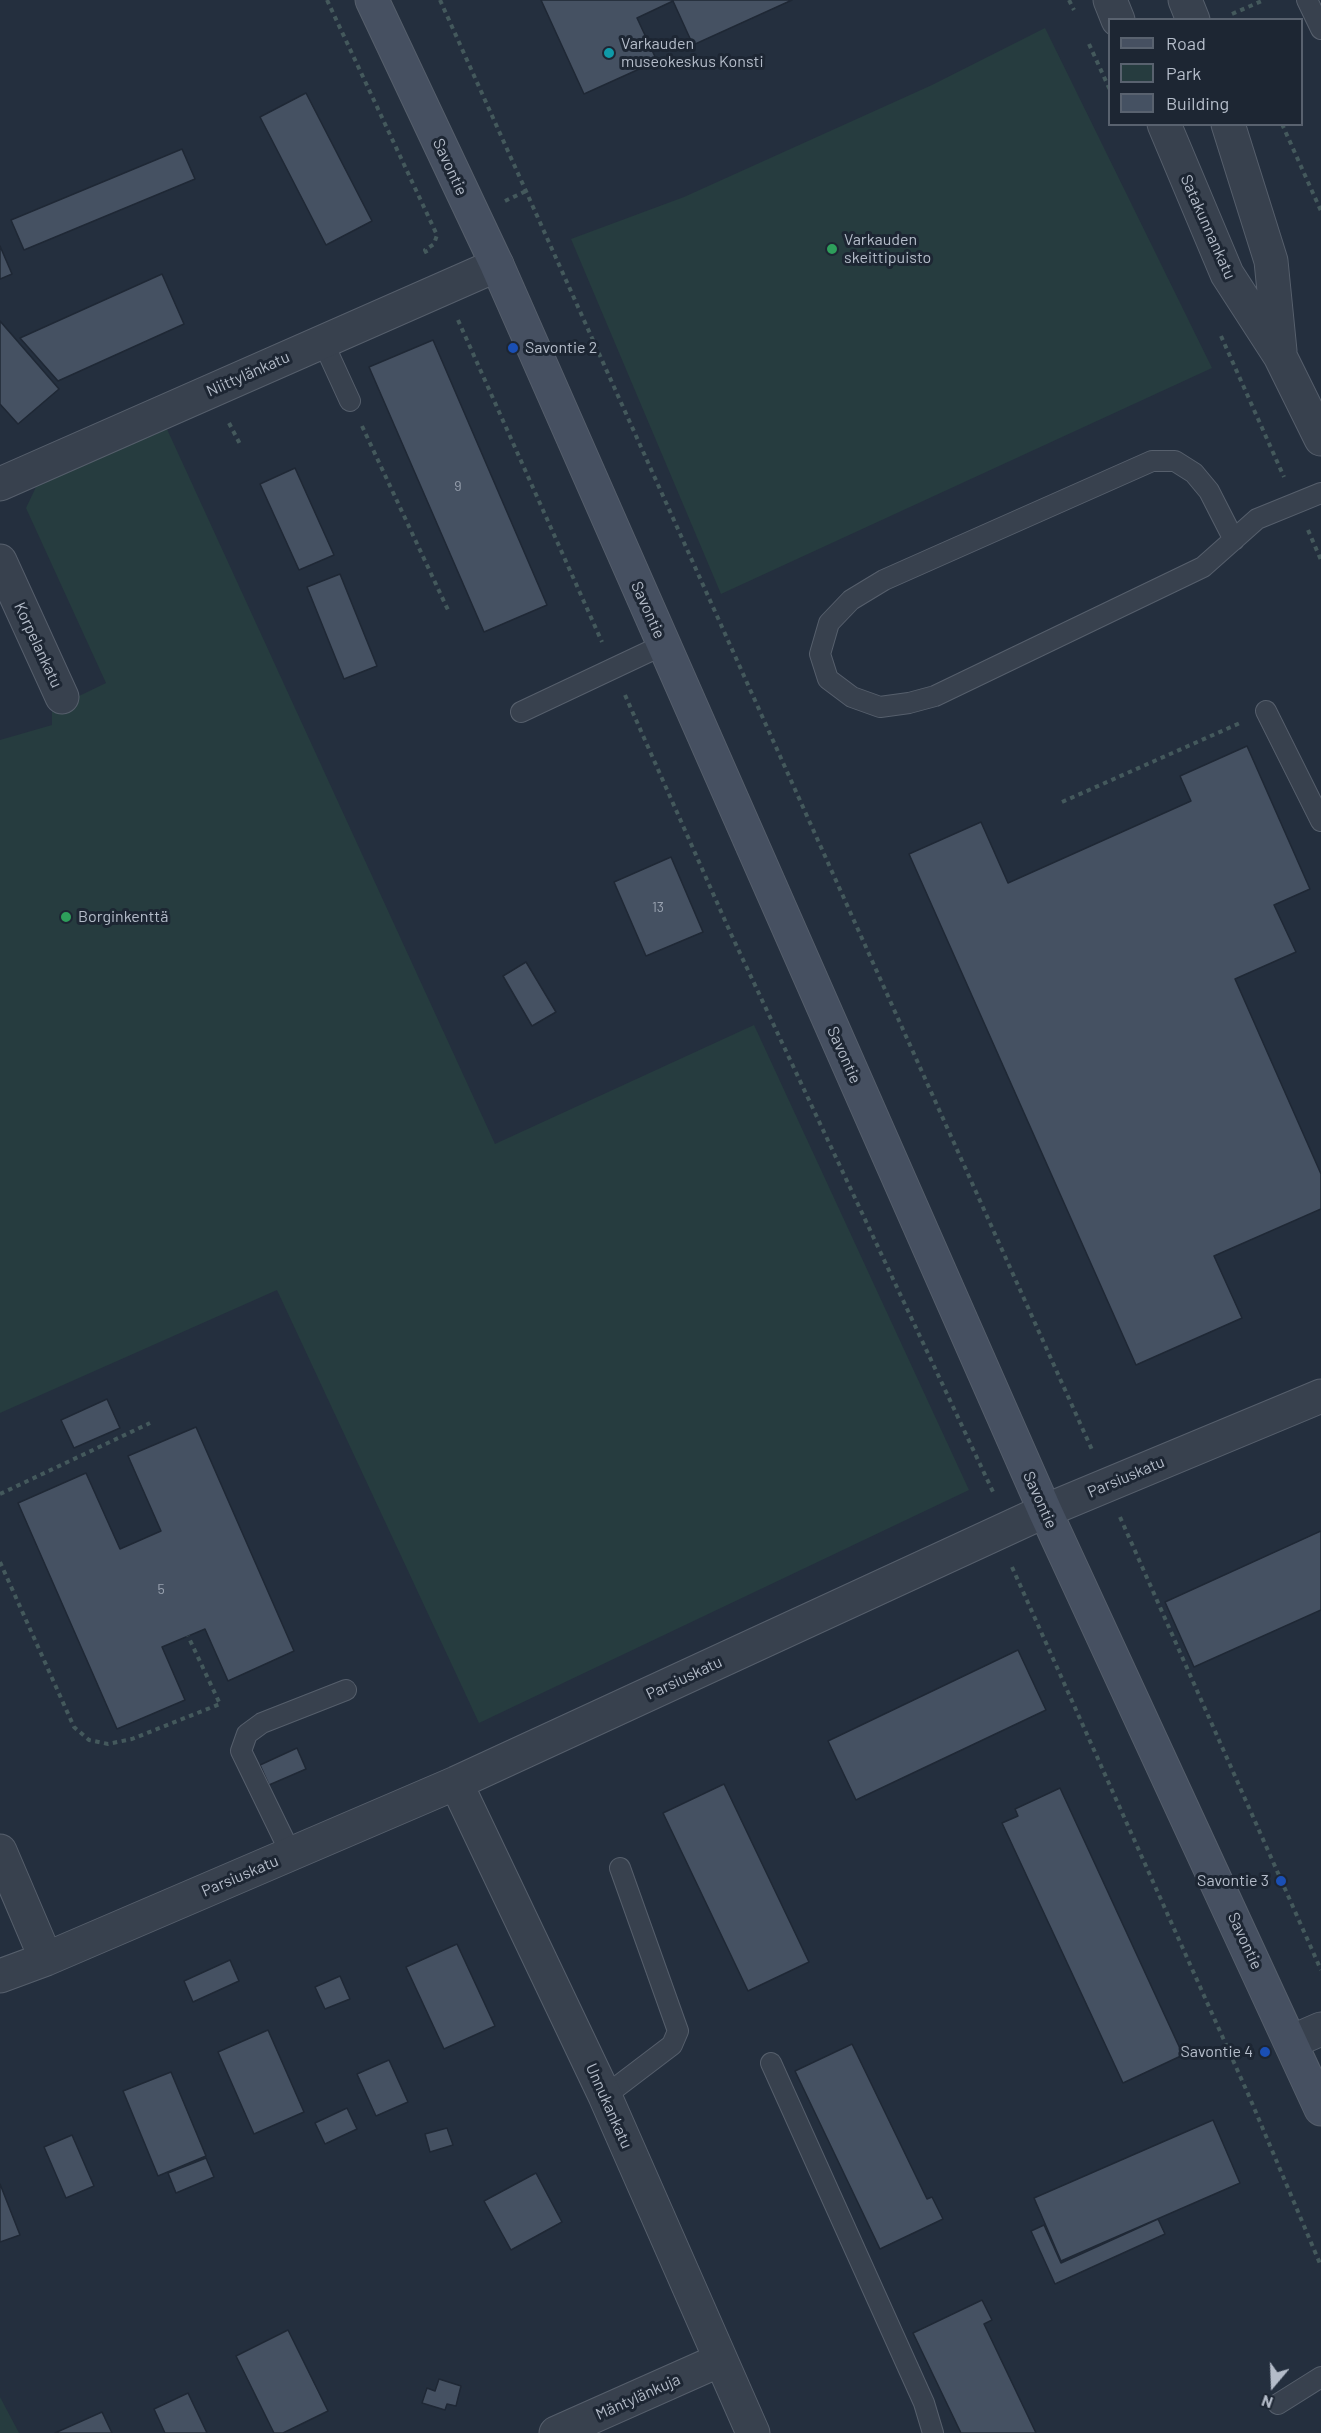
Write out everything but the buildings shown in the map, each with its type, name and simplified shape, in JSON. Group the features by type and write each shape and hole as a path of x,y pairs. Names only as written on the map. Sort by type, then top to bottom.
{"street":[{"name":"Savontie","path":"372,0 497,265 1045,1511 1321,2109"},
{"path":"1185,0 1192,18"},
{"name":"Satakunnankatu","path":"1165,126 1227,274 1280,356 1321,439"},
{"name":"Satakunnankatu","path":"1228,126 1271,261 1280,356"},
{"name":"Niittylänkatu","path":"0,484 497,265"},
{"name":"Korpelankatu","path":"0,561 62,697"},
{"name":"Parsiuskatu","path":"0,1976 46,1959 456,1783 1045,1511 1321,1396"},
{"name":"Unnukankatu","path":"456,1783 605,2096 753,2433"},
{"path":"0,1851 46,1959"},
{"path":"1291,2042 1321,2029"},
{"name":"Mäntylänkuja","path":"556,2433 720,2361"}],"lane":[{"path":"1309,5 1321,29"},
{"path":"322,342 350,401"},
{"path":"1234,540 1209,491 1194,473 1175,461 1152,461 876,585 851,600 829,623 820,654 828,679 852,697 880,707 935,696 1203,567 1234,540 1257,519 1321,493"},
{"path":"521,712 663,645"},
{"path":"1266,711 1321,821"},
{"path":"291,1854 241,1751 247,1734 262,1723 346,1690"},
{"path":"605,2096 672,2045 678,2031 620,1868"},
{"path":"771,2063 924,2403 933,2433"},
{"path":"1278,2404 1321,2378"}],"path":[{"path":"327,0 437,235 434,244 425,250 479,364 736,945 995,1495"},
{"path":"440,0 1321,1970"},
{"path":"1232,14 1264,0"},
{"path":"1283,126 1321,211"},
{"path":"1218,330 1321,560"},
{"path":"350,401 448,610"},
{"path":"1062,802 1266,711"},
{"path":"0,1494 150,1423"},
{"path":"999,1534 1028,1605 1249,2096 1321,2266"},
{"path":"0,1562 74,1727 89,1740 108,1744 132,1740 220,1704 188,1636"}],"green space":[{"path":"1045,28 1212,368 721,594 571,239 684,197 932,85"},
{"path":"166,427 495,1144 754,1025 969,1490 479,1723 277,1290 0,1413 0,740 52,725 52,709 106,683 26,508 36,487"},
{"path":"0,2397 19,2433 0,2433"}],"place":[{"name":"Varkauden museokeskus Konsti","path":"609,53"},
{"name":"Varkauden skeittipuisto","path":"832,249"},
{"name":"Savontie 2","path":"513,348"},
{"name":"Borginkenttä","path":"66,917"},
{"name":"Savontie 3","path":"1281,1881"},
{"name":"Savontie 4","path":"1265,2052"}]}
